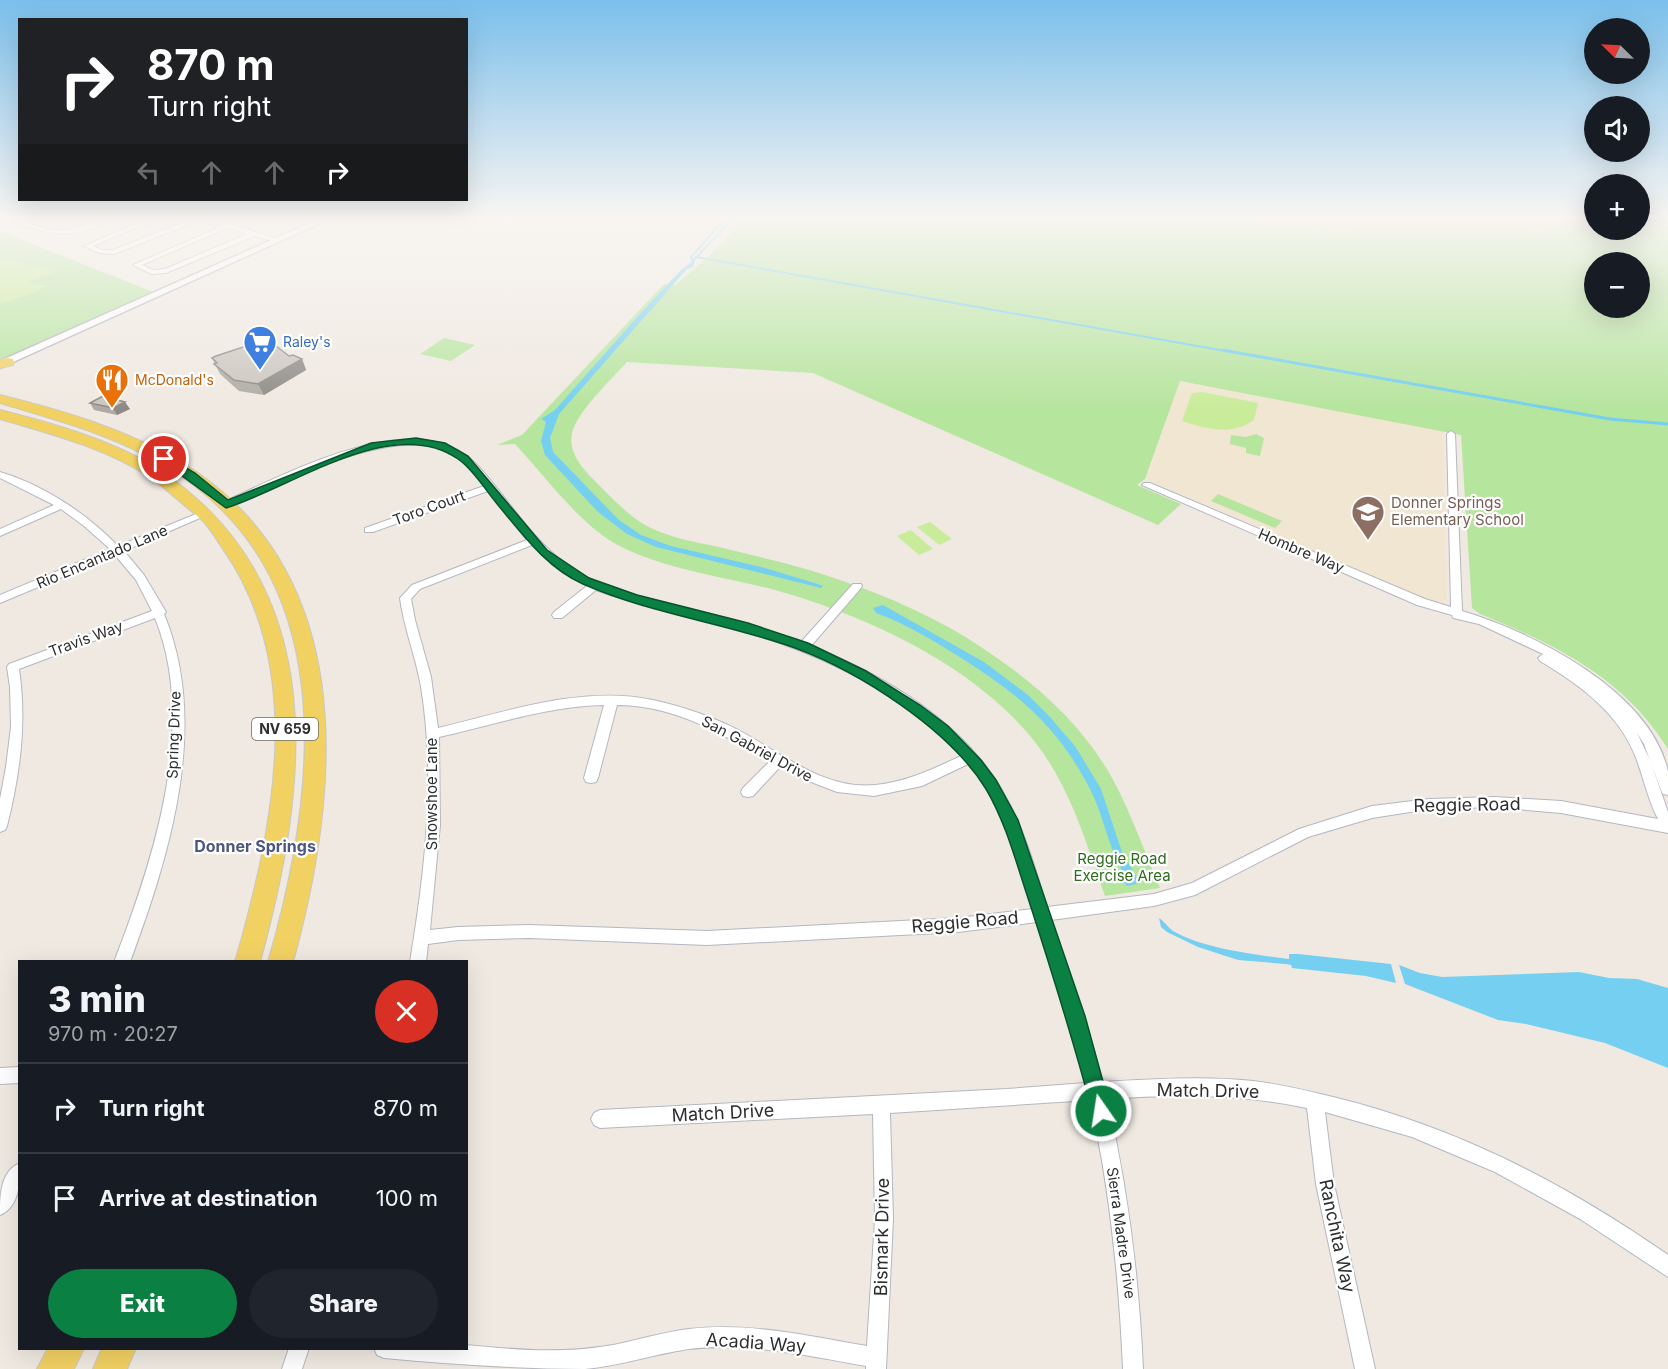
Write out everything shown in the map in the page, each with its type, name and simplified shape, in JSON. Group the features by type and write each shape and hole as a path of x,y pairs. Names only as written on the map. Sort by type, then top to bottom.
{"main road":[{"path":"3,364 185,282"},
{"name":"NV 659","path":"0,399 131,442 192,476 249,526 295,608 309,661 316,758 303,868 280,960"},
{"name":"NV 659","path":"0,414 86,441 136,463 183,494 226,537 261,593 272,626 282,672 286,775 277,842 259,924 248,960"},
{"path":"136,463 148,463 208,502 226,504"},
{"path":"204,514 216,513 231,523 244,538 268,576 280,579"},
{"path":"54,1369 67,1350"},
{"path":"65,1369 75,1350"},
{"path":"110,1369 119,1350"}],"street":[{"path":"1451,434 1457,615"},
{"name":"Sierra Madre Drive","path":"226,504 359,449 404,441 430,442 450,448 464,458 533,541 556,562 595,585 634,598 743,626 804,646 861,674 904,701 943,730 970,757 991,784 1012,824 1081,1033 1097,1093 1111,1162 1131,1310 1133,1369"},
{"name":"Spring Drive","path":"0,475 62,505 99,533 143,583 160,612 172,652 176,683 177,755 161,843 147,893 124,960"},
{"name":"Hombre Way","path":"1147,484 1421,602 1457,615 1483,621 1561,658 1600,686 1641,728 1657,756 1668,790"},
{"name":"Toro Court","path":"369,530 489,487"},
{"path":"0,533 62,505"},
{"name":"Rio Encantado Lane","path":"0,599 204,514"},
{"name":"Snowshoe Lane","path":"418,960 434,822 433,734 422,661 406,604 408,593 417,586 533,541"},
{"path":"558,615 595,585"},
{"path":"804,646 857,586"},
{"name":"Travis Way","path":"14,764 17,703 13,666 160,612"},
{"name":"Hombre Way","path":"1457,615 1468,623 1550,661 1583,684 1611,709 1622,721 1639,749 1658,809 1668,825"},
{"path":"591,778 612,700"},
{"name":"San Gabriel Drive","path":"433,734 562,703 612,700 653,704 696,717 778,761 827,785 844,790 880,792 921,782 970,757"},
{"path":"748,792 778,761"},
{"path":"0,770 14,764"},
{"path":"0,826 14,764"},
{"name":"Reggie Road","path":"422,938 502,930 674,939 706,938 958,925 1133,904 1176,895 1209,882 1304,833 1372,812 1399,807 1460,802 1527,804 1596,812 1668,825"},
{"path":"0,1076 18,1075"},
{"name":"Match Drive","path":"600,1119 1216,1087 1257,1090 1315,1101 1404,1126 1482,1155 1556,1192 1668,1267"},
{"name":"Ranchita Way","path":"1315,1101 1326,1184 1365,1369"},
{"name":"Bismark Drive","path":"876,1363 884,1219 881,1105"},
{"path":"0,1206 18,1175"},
{"name":"Acadia Way","path":"401,1350 536,1366 612,1355 689,1339 726,1338 773,1340 876,1363"},
{"path":"292,1369 298,1350"}],"shaded area":[{"name":"Donner Springs Elementary School","path":"1180,381 1443,431 1447,601 1428,600 1146,479"}],"green space":[{"path":"0,282 128,282 153,292 0,360"},
{"path":"0,282 27,282 49,286 0,305"},
{"name":"Reggie Road Exercise Area","path":"679,282 1584,282 1584,318 1650,318 1650,282 1668,282 1668,749 1630,702 1586,666 1561,651 1480,614 1472,608 1461,435 1180,381 1145,479 1137,485 1181,504 1158,525 813,373 627,362 588,405 575,424 571,440 572,447 589,475 624,510 653,529 681,539 808,570 875,593 950,628 1021,676 1071,721 1099,756 1124,802 1160,888 1105,896 1074,811 1049,762 1025,730 997,702 964,676 928,653 851,616 775,590 692,571 632,552 600,534 587,523 515,444 497,445 522,435 664,284 675,285"},
{"path":"444,338 475,345 451,361 420,354"},
{"path":"1202,392 1258,403 1254,420 1237,428 1219,430 1182,421 1192,393"},
{"path":"1256,434 1264,438 1260,456 1246,453 1246,448 1230,444 1231,435 1246,437"},
{"path":"1218,494 1282,521 1275,528 1211,501"},
{"path":"930,522 952,539 939,545 917,527"},
{"path":"911,530 933,549 919,555 897,536"}],"water":[{"path":"670,282 676,282 559,414 550,438 553,452 619,520 641,535 671,546 765,568 823,586 821,588 656,547 627,534 598,512 545,455 541,441 546,422 541,419 555,410"},
{"path":"883,605 984,662 1028,695 1049,716 1075,746 1101,789 1122,852 1140,883 1127,886 1119,876 1121,868 1094,797 1077,766 1051,730 1021,701 986,674 922,635 876,613 873,608"},
{"path":"1159,918 1173,931 1185,937 1230,950 1289,959 1289,954 1298,954 1391,964 1396,983 1366,976 1292,968 1291,965 1286,964 1238,960 1198,947 1167,932 1161,927"},
{"path":"1399,965 1420,973 1442,977 1579,972 1609,978 1637,979 1668,988 1668,1068 1605,1043 1526,1024 1498,1020 1405,984"}],"building":[{"path":"267,339 289,356 293,355 302,359 258,384 234,380 214,364 217,363 212,358 216,356"},
{"path":"103,396 125,402 113,408 90,403"}],"waterway":[{"path":"836,282 1231,352"},
{"path":"646,312 664,293"},
{"path":"1222,350 1610,419 1668,424"}],"place":[{"name":"Raley's","path":"260,371"},
{"name":"McDonald's","path":"112,409"},
{"name":"Donner Springs Elementary School","path":"1368,541"}],"district":[{"name":"Donner Springs","path":"255,846"}],"route":[{"path":"164,459 192,476 226,504 359,449 404,441 430,442 441,445 458,452 543,552 569,572 600,587 634,598 743,626 804,646 861,674 915,708 943,730 976,764 991,784 1010,820 1076,1016 1101,1111"}]}
